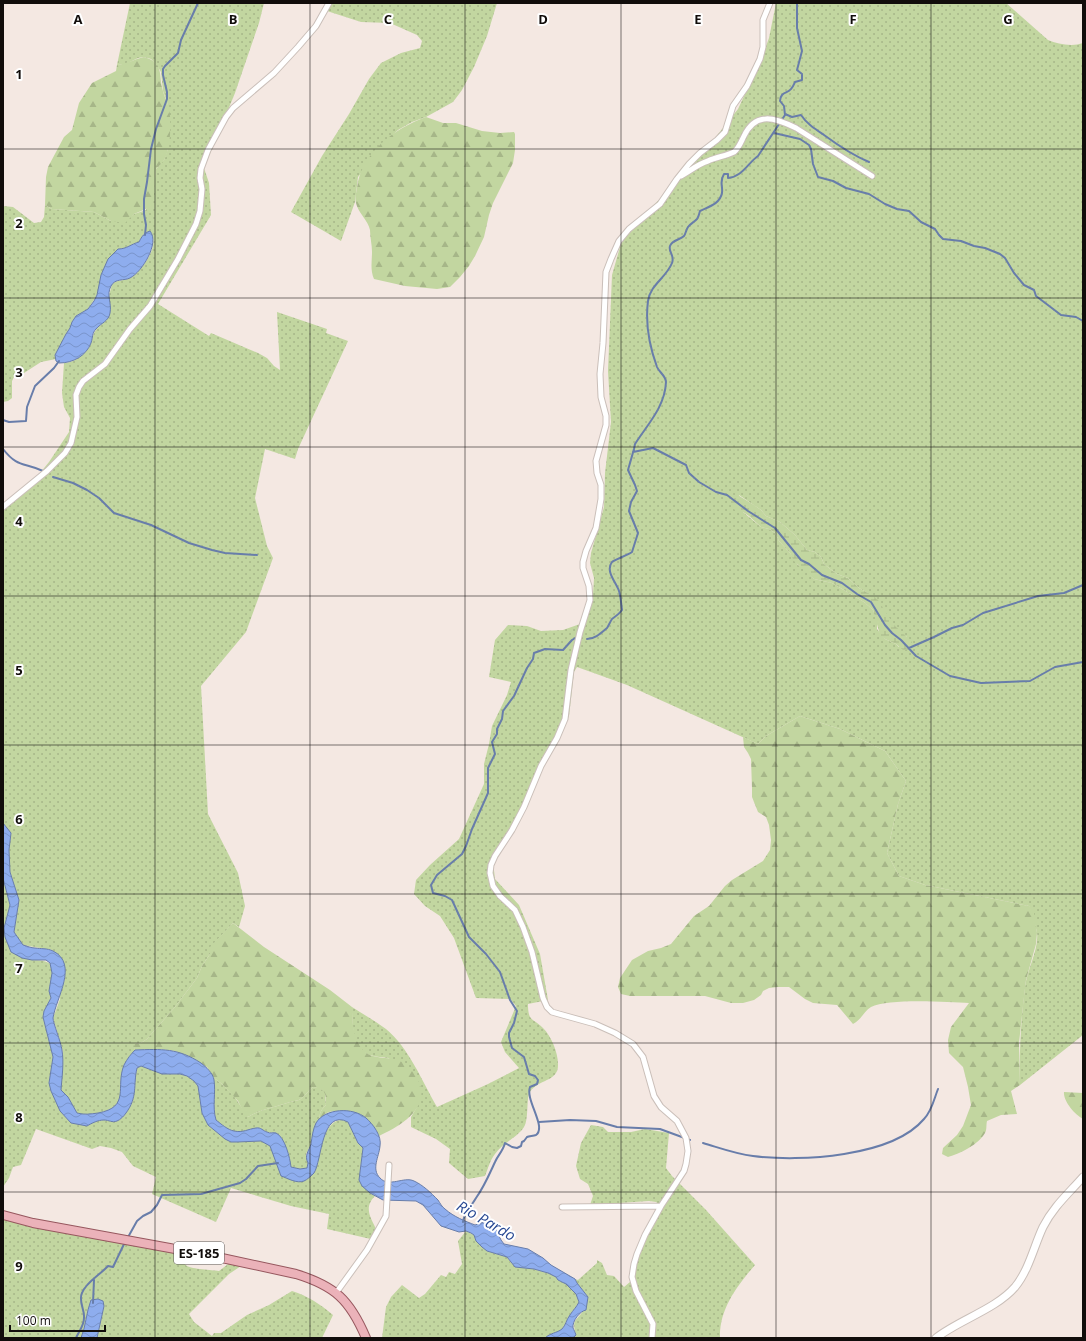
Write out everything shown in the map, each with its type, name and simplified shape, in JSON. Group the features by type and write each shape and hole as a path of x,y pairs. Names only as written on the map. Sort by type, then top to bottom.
{"main road":[{"name":"ES-185","path":"3,1215 41,1224 208,1255 296,1274 326,1286 336,1293 351,1307 366,1338"}],"street":[{"path":"3,507 47,471 65,453 71,443 77,417 76,395 79,387 83,381 104,364 130,329 150,306 174,265 196,224 201,202 201,169 208,150 226,117 232,108 274,73 298,47 316,26 329,3"},
{"path":"652,1338 653,1324 636,1291 632,1277 637,1254 661,1206 684,1171 688,1151 686,1138 681,1127 661,1107 654,1096 643,1057 633,1044 615,1033 595,1024 552,1012 547,1006 543,998 532,952 524,927 515,910 500,896 493,886 490,873 491,865 495,856 524,808 541,766 557,738 565,719 571,670 580,632 590,600 589,586 583,568 583,562 596,528 601,499 602,485 597,473 596,461 606,425 606,416 601,397 600,374 603,344 606,272 619,241 629,229 660,204 677,179 700,153 725,132 733,106 747,86 760,60 763,48 763,20 770,3"},
{"path":"677,179 704,162 734,152 738,149 749,128 756,121 766,118 782,122 796,128 872,176"},
{"path":"336,1293 367,1250 384,1222 388,1201 389,1165"},
{"path":"936,1338 948,1329 1007,1295 1015,1286 1050,1215 1058,1203 1083,1177"},
{"path":"562,1207 661,1206"}],"green space":[{"path":"130,3 264,3 259,23 235,93 204,168 209,183 211,215 158,304 209,336 211,333 258,353 267,358 280,370 277,312 327,329 326,333 348,341 298,449 295,459 265,449 255,498 267,546 273,558 246,632 201,686 208,814 238,873 245,906 239,927 233,923 211,947 210,954 202,966 197,978 175,1007 147,1039 141,1043 134,1044 135,1050 124,1065 120,1095 115,1106 98,1113 85,1114 77,1113 68,1097 60,1090 63,1052 53,1018 65,979 65,969 62,959 52,950 23,945 14,932 19,900 10,872 9,850 11,833 3,823 3,506 36,478 49,462 69,432 70,418 64,407 62,393 64,363 68,363 80,357 87,350 95,331 102,324 112,284 132,277 141,268 152,249 153,237 150,232 146,233 139,242 118,249 99,287 97,295 88,309 76,316 72,322 55,355 56,359 41,362 24,373 14,377 12,381 12,398 3,402 3,206 13,207 34,223 41,222 44,217 45,205 52,209 94,212 111,221 126,220 134,214 146,210 156,169 164,160 168,149 168,105 163,91 161,72 151,59 144,57 138,58 126,64 117,65"},
{"path":"330,3 497,3 487,36 474,67 462,90 453,102 398,130 388,139 358,177 355,202 341,241 291,212 322,156 369,79 381,63 401,53 420,48 422,41 417,35 390,23 361,22 327,11"},
{"path":"776,3 1006,3 1048,40 1056,43 1074,45 1083,43 1083,1035 1020,1085 1022,1011 1025,987 1035,953 1037,939 1037,933 1029,906 925,885 899,876 887,853 898,804 906,781 885,751 840,729 800,716 766,736 758,744 627,685 577,667 574,672 569,716 546,756 534,786 493,862 495,879 519,905 540,954 548,1000 528,1004 528,1010 530,1017 546,1031 551,1040 557,1054 557,1070 552,1077 538,1085 530,1092 526,1124 518,1134 498,1150 492,1159 485,1176 468,1179 449,1163 450,1149 436,1139 411,1127 411,1117 417,1107 389,1058 370,1055 360,1048 355,1037 352,1007 386,1029 402,1046 437,1107 519,1068 505,1052 501,1042 516,1006 510,999 476,998 454,938 440,916 425,906 414,894 416,880 459,839 484,784 484,764 492,726 507,695 511,682 489,677 495,640 508,625 527,626 541,631 563,630 580,624 586,618 592,603 594,578 590,563 591,553 604,507 605,473 611,422 608,371 612,275 622,240 636,222 665,194 707,148 738,109 761,60 769,38","holes":["739,495 761,510 766,516 780,522 795,535 807,550 815,552 821,557 824,564 829,568 837,574 848,578 859,588 868,593 899,632 907,637 899,647 885,639 877,629 877,621 873,610 864,602 832,583 814,579 804,568 798,565 779,541 775,533 769,529 761,527 743,512"]},
{"path":"144,57 155,63 160,70 163,93 168,105 170,117 168,148 163,161 156,169 153,206 134,214 125,223 111,221 94,212 52,209 45,205 46,177 48,167 64,137 72,130 79,103 92,83 116,71 117,65"},
{"path":"426,117 443,123 456,123 482,131 500,133 514,132 515,134 513,163 493,203 484,237 475,256 469,266 450,287 437,289 405,286 374,279 370,230 356,203 356,192 360,175 372,153 392,135"},
{"path":"736,494 761,510 766,516 780,522 795,535 807,550 815,552 821,557 824,564 829,568 837,574 848,578 859,588 878,600 894,625 912,642 913,648 911,650 903,650 896,644 880,635 873,610 864,602 832,583 814,579 794,561 775,533 769,529 761,527 749,516 743,512 736,511 731,506 730,500"},
{"path":"800,716 840,729 885,751 906,781 898,804 887,853 899,876 925,885 1029,906 1034,913 1037,933 1036,944 1026,980 1024,997 1019,1043 1020,1085 1011,1091 1017,1114 1001,1115 987,1121 986,1132 982,1137 969,1148 953,1156 948,1157 942,1154 943,1148 957,1135 963,1126 971,1105 963,1067 949,1053 948,1040 951,1027 969,1003 918,1001 879,1004 871,1007 859,1020 853,1024 837,1005 813,1003 789,987 769,988 763,991 761,995 754,1000 743,1003 731,1003 705,996 630,996 621,994 618,987 620,978 632,960 648,951 671,944 694,916 709,906 725,886 763,861 770,850 771,840 769,825 766,817 758,812 752,797 751,759 744,747 743,737 758,744 766,736"},
{"path":"3,878 10,905 4,928 32,960 45,961 51,965 52,968 50,986 51,997 43,1017 53,1057 49,1083 60,1111 71,1123 87,1126 100,1121 106,1120 114,1122 121,1119 130,1107 134,1097 137,1068 141,1066 162,1074 180,1074 187,1076 194,1081 198,1086 202,1113 208,1125 225,1139 237,1142 261,1141 271,1146 281,1176 314,1172 320,1146 328,1129 340,1120 348,1122 358,1143 363,1148 360,1170 370,1193 375,1196 369,1205 369,1213 377,1231 375,1240 327,1229 329,1214 291,1206 231,1188 216,1222 152,1194 156,1177 133,1166 122,1152 100,1146 92,1149 36,1129 21,1165 13,1167 9,1178 3,1187"},
{"path":"233,923 264,947 330,990 352,1007 355,1035 366,1053 375,1057 400,1061 410,1068 417,1078 421,1088 421,1098 418,1106 405,1121 379,1136 369,1122 360,1115 354,1113 334,1111 325,1114 320,1120 321,1112 326,1105 325,1095 321,1089 313,1087 299,1100 263,1110 248,1117 245,1115 238,1101 222,1084 214,1078 207,1067 175,1051 159,1049 135,1050 133,1044 141,1043 147,1039 175,1007 197,978 202,966 210,954 210,947"},
{"path":"214,1078 234,1096 248,1117 263,1110 299,1100 313,1087 320,1088 325,1092 326,1105 321,1112 320,1120 316,1123 310,1146 306,1154 308,1163 307,1168 300,1169 291,1167 284,1143 276,1133 267,1132 258,1128 237,1132 227,1128 216,1120 213,1103"},
{"path":"1064,1092 1083,1093 1083,1119 1070,1107 1065,1099"},
{"path":"591,1125 603,1127 608,1132 631,1132 645,1129 669,1133 666,1168 755,1265 730,1298 720,1327 720,1338 573,1338 576,1335 574,1322 584,1309 588,1297 575,1279 578,1280 597,1263 597,1260 602,1263 607,1275 614,1276 624,1287 630,1282 634,1282 635,1260 660,1205 656,1202 649,1201 590,1205 593,1196 588,1184 580,1179 576,1166 581,1143"},
{"path":"3,1215 172,1249 187,1266 193,1268 219,1271 232,1261 241,1266 229,1274 189,1314 194,1322 212,1336 214,1333 221,1333 247,1315 269,1305 292,1291 314,1301 333,1315 322,1338 97,1338 104,1306 98,1299 91,1301 81,1338 3,1338"},
{"path":"466,1231 474,1235 479,1244 487,1251 507,1257 511,1263 548,1273 566,1284 576,1294 579,1302 562,1329 545,1338 382,1338 386,1307 391,1297 402,1285 419,1298 425,1294 441,1275 446,1277 449,1272 455,1274 462,1264 458,1241"}],"water":[{"path":"150,231 153,236 153,243 148,257 135,275 128,279 115,282 111,286 109,293 109,316 93,334 89,348 78,358 69,362 59,363 56,361 55,355 72,322 76,316 88,309 94,301 97,295 101,275 108,259 118,249 139,242 143,235"},
{"path":"3,823 11,833 9,850 10,872 19,900 14,932 23,945 53,951 61,957 64,964 64,982 53,1018 63,1055 61,1090 68,1097 77,1113 98,1113 115,1106 120,1095 124,1065 135,1050 170,1050 193,1058 207,1068 211,1073 214,1080 214,1110 216,1120 234,1131 258,1128 268,1133 276,1133 284,1143 291,1167 300,1169 307,1168 307,1155 315,1125 320,1118 326,1114 340,1111 360,1114 366,1118 376,1130 380,1138 376,1171 380,1178 388,1182 406,1180 414,1181 430,1192 443,1207 452,1214 475,1225 487,1221 494,1225 504,1244 528,1249 575,1279 588,1297 586,1310 579,1314 573,1325 576,1335 573,1338 545,1338 562,1329 579,1302 576,1294 556,1277 534,1269 515,1267 507,1257 487,1251 476,1241 474,1235 471,1233 466,1231 459,1232 441,1226 423,1205 416,1201 383,1200 370,1193 362,1186 359,1180 363,1148 358,1143 348,1122 339,1120 332,1122 327,1129 314,1173 301,1182 281,1176 270,1146 261,1141 231,1142 208,1125 202,1113 198,1086 187,1076 180,1074 162,1074 141,1066 137,1068 132,1102 121,1119 114,1122 106,1120 100,1121 87,1126 71,1123 60,1111 49,1083 53,1057 43,1017 44,1011 51,998 49,991 52,973 50,963 46,960 22,958 11,952 5,937 4,928 10,905 3,878"},
{"path":"98,1299 103,1301 104,1306 97,1338 81,1338 91,1300"}],"waterway":[{"path":"145,235 146,225 144,199 151,149 156,129 167,99 163,69 178,53 181,40 198,3"},
{"path":"587,639 595,637 607,628 612,619 622,610 621,598 610,573 610,565 612,562 632,552 638,533 629,511 631,502 637,491 628,470 635,444 659,408 665,391 666,380 657,367 648,334 647,310 649,295 672,263 673,258 670,250 671,244 684,236 688,227 699,216 700,211 713,205 719,200 722,193 721,181 724,174 728,174 728,178 737,175 758,156 785,115 784,106 780,101 781,98 783,94 791,89 795,82 802,80 802,74 797,70 802,51 797,28 797,3"},
{"path":"785,114 792,117 801,115 811,126 835,143 869,162"},
{"path":"774,133 800,139 809,145 813,164 818,177 833,181 846,188 869,194 885,204 897,209 909,211 921,222 935,229 943,239 961,241 1000,254 1005,258 1014,273 1024,285 1034,290 1036,296 1061,315 1076,317 1083,321"},
{"path":"3,420 9,422 26,421 27,407 35,386 54,368 59,361"},
{"path":"633,452 653,448 686,465 689,473 699,482 716,492 727,495 748,511 775,528 801,560 809,564 822,575 842,583 871,602 885,625 916,656 950,676 981,683 1030,681 1055,667 1083,662"},
{"path":"3,449 17,462 43,471"},
{"path":"53,477 73,483 87,490 99,498 114,513 151,525 189,543 225,553 257,555"},
{"path":"909,648 952,628 963,625 983,613 1038,596 1064,593 1083,585"},
{"name":"Rio Pardo","path":"463,1222 466,1212 479,1194 505,1143 517,1148 521,1146 522,1142 527,1137 536,1135 539,1131 538,1120 529,1092 530,1087 537,1084 538,1080 535,1076 529,1074 524,1057 512,1048 509,1033 514,1023 517,1011 510,1000 500,972 486,954 469,937 452,900 445,896 433,893 431,885 437,875 462,854 466,846 488,793 488,768 495,754 492,742 497,734 497,729 502,719 503,711 514,696 527,668 533,659 534,653 545,649 563,650 572,640 577,637"},
{"path":"703,1143 740,1154 773,1158 819,1157 868,1149 890,1142 909,1132 927,1116 938,1089"},
{"path":"539,1122 570,1120 596,1121 617,1127 660,1129 690,1140"},
{"path":"127,1239 137,1221 151,1212 157,1205 162,1195 201,1194 240,1183 246,1179 258,1166 278,1163"},
{"path":"76,1338 84,1321 81,1299 84,1289 108,1266 113,1267 125,1242"},
{"path":"93,1303 94,1280"}]}
